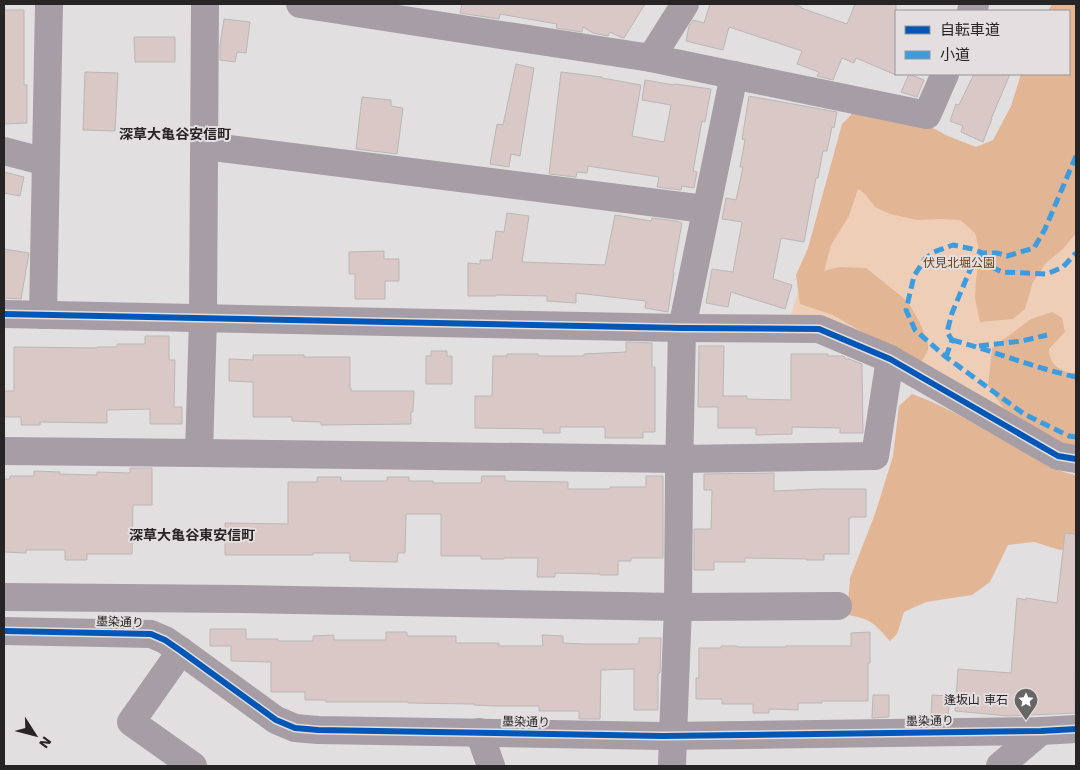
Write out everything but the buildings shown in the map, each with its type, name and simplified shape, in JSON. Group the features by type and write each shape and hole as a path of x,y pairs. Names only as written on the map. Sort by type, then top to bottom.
{"street":[{"path":"43,315 49,4"},
{"path":"199,452 203,318 205,4"},
{"path":"300,4 651,58 927,115 945,75"},
{"path":"651,58 685,4"},
{"path":"672,766 678,607 682,328 734,75"},
{"path":"204,146 706,209"},
{"path":"4,150 46,162"},
{"path":"4,314 682,328 819,329 890,359 1058,456 1076,459"},
{"path":"4,451 679,459 874,456 890,359"},
{"path":"4,597 678,607 838,606"},
{"name":"墨染通り","path":"4,631 151,634 165,640 181,651 276,720 295,728 318,730 673,736 884,734 1076,729"},
{"path":"181,651 131,722 194,766"},
{"path":"1000,766 1041,731"},
{"path":"479,732 491,766"}],"green space":[{"name":"伏見北堀公園","path":"1076,4 1076,450 828,323 791,315 853,107 994,153 1070,75 1070,10"}],"shaded area":[{"path":"1052,4 1076,4 1076,233 1063,249 1046,263 1033,282 1025,309 1013,319 980,322 975,298 980,254 975,233 960,220 917,220 890,214 875,207 865,194 858,189 849,216 831,245 824,271 839,267 866,268 908,302 928,341 928,350 922,361 913,361 833,315 800,304 796,275 808,248 842,124 854,112 927,125 976,147 993,140 1011,106 1021,75 1070,75 1070,10 1049,10"},
{"path":"1052,312 1062,318 1065,332 1049,349 1051,359 1062,370 1071,374 1076,371 1076,445 1059,442 1007,413 988,386 992,348 1031,319"},
{"path":"912,394 953,412 1046,464 1076,475 1076,549 1060,550 1034,542 1008,545 990,582 972,595 926,602 904,612 897,634 890,641 872,623 847,615 850,578 875,514 893,456 899,406"}],"marked path":[{"path":"1076,156 1045,229 1034,248 1007,256 997,253 983,253 953,245 934,252 925,259 914,276 906,310 915,330 946,357 1024,414 1069,436 1076,437"},
{"path":"946,357 952,340 947,332 952,313 970,270 983,253"},
{"path":"978,260 1002,272 1047,274 1063,267 1076,253"},
{"path":"979,346 1022,341 1047,335"},
{"path":"952,340 1076,377"}],"cycle path":[{"path":"4,314 682,328 819,329 890,359 1058,456 1076,459"},
{"path":"4,631 151,634 165,640 181,651 276,720 295,728 662,736 1076,729"}],"place":[{"name":"逢坂山 車石","path":"1026,721"}],"district":[{"name":"深草大亀谷安信町","path":"175,134"},
{"name":"深草大亀谷東安信町","path":"192,535"}]}
